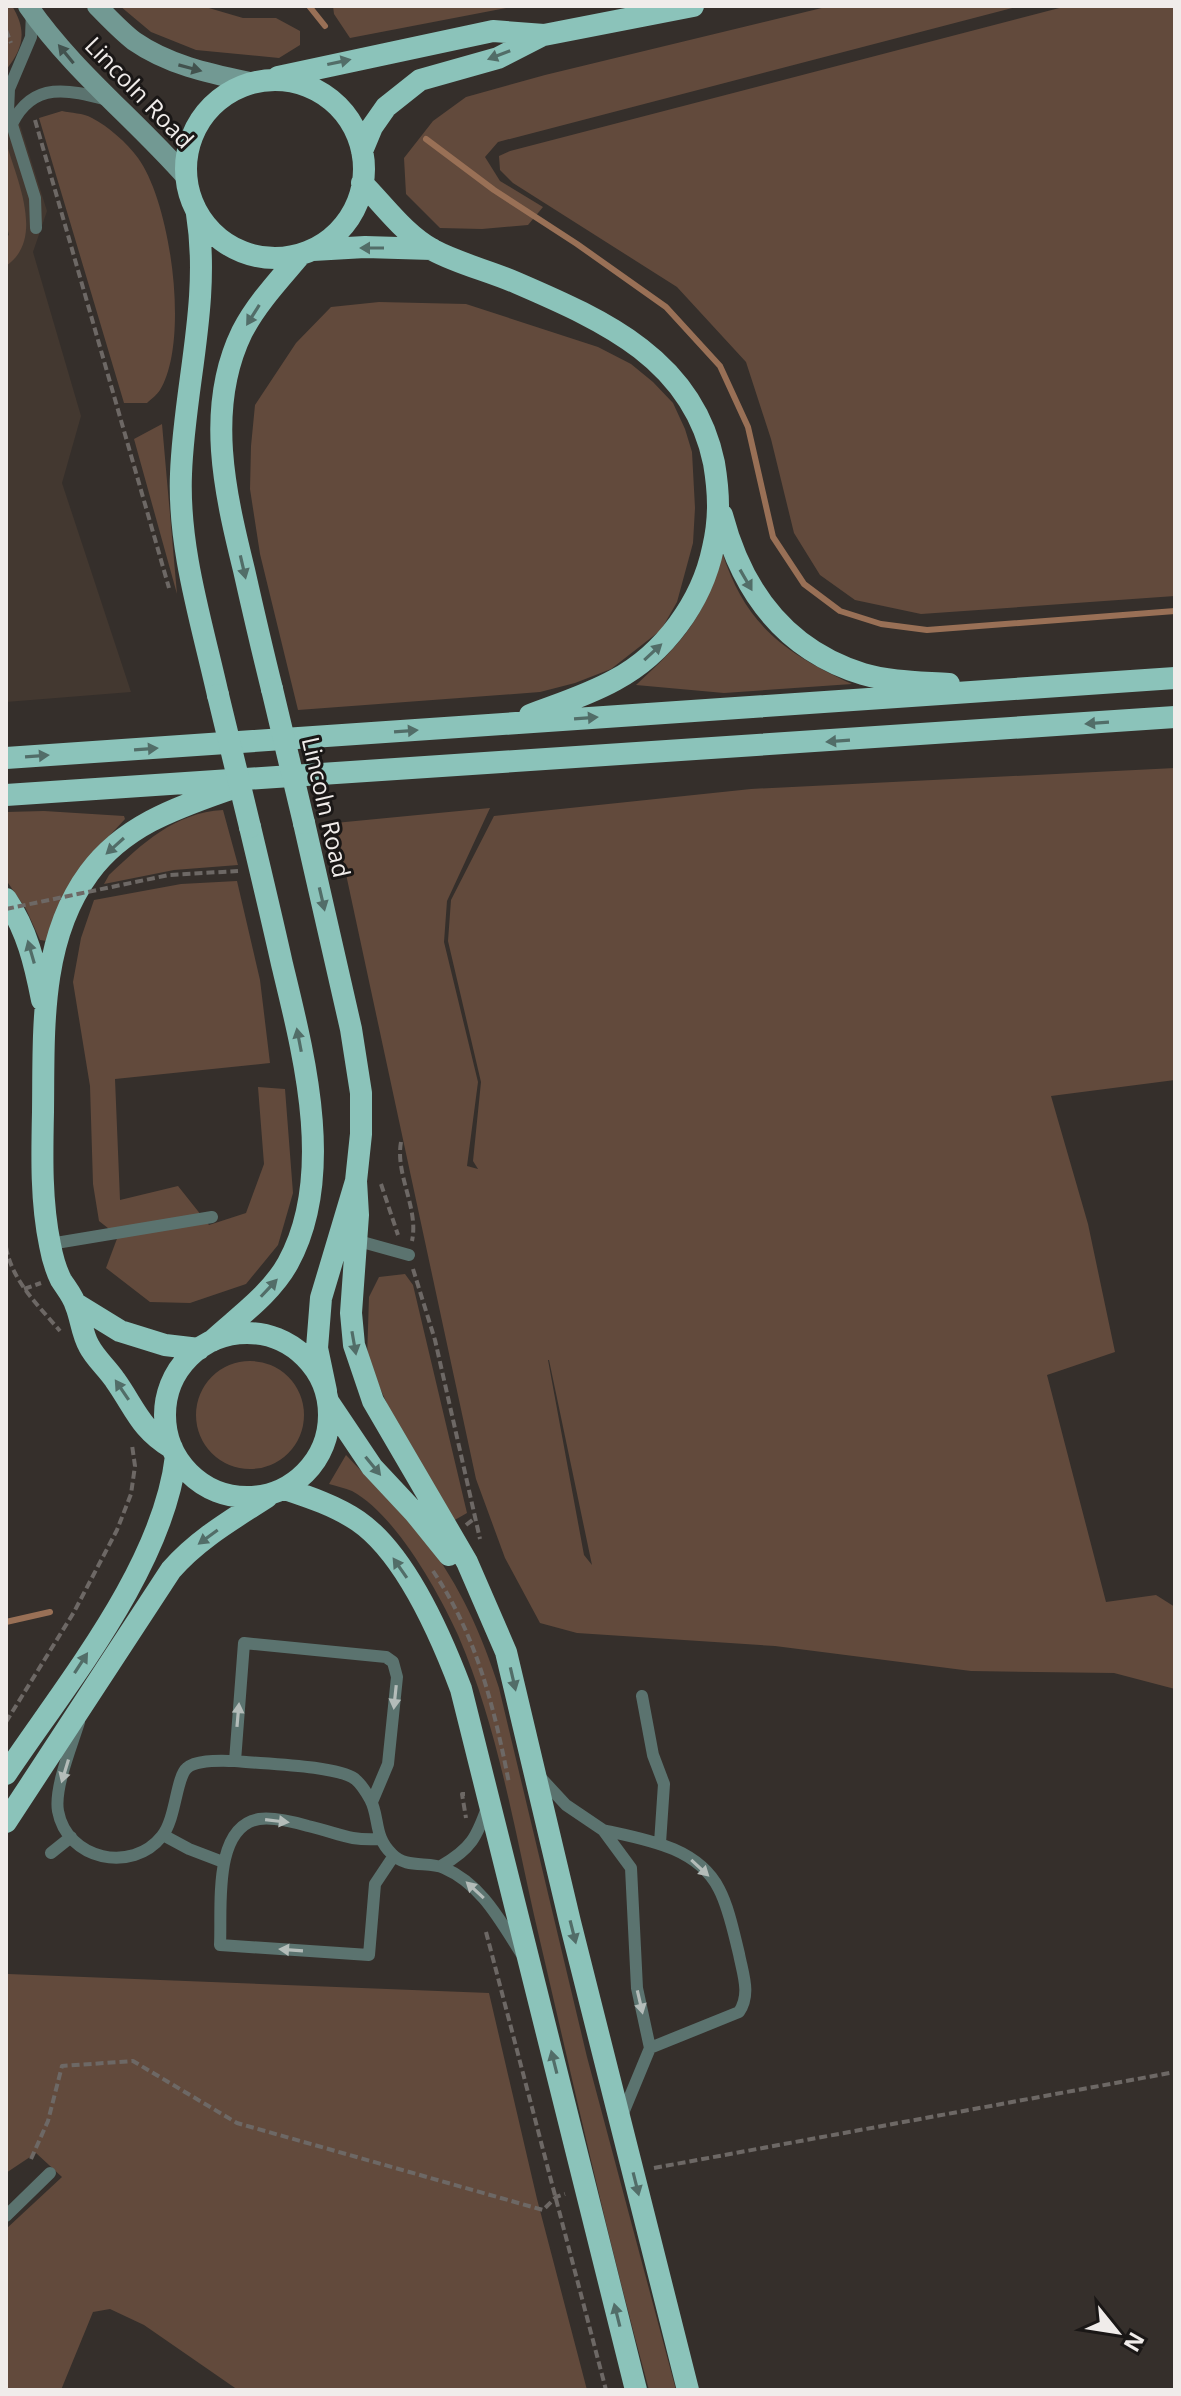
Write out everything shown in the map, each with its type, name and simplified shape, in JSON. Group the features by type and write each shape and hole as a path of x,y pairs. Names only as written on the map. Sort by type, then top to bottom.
{"highway":[{"path":"6,1774 135,1577 153,1542 167,1503 174,1452 165,1418 169,1391 181,1367 269,1290 287,1265 306,1219 310,1191 311,1122 301,1045 218,695 182,518 182,438 203,272 196,211 186,177 187,154 199,122 223,97 259,82 320,66 493,31 544,35 693,6"},
{"path":"306,252 330,239 345,223 356,204 362,183 362,151 372,127 386,107 420,80 498,58 544,35"},
{"path":"259,82 300,84 321,94 347,118 362,151"},
{"path":"362,183 402,226 432,249 594,318 665,369 693,406 711,448 719,507 730,544 750,587 778,623 817,653 839,665 878,677 1015,690"},
{"path":"196,211 215,236 241,252 271,258 365,247 432,249"},
{"name":"Lincoln Road","path":"306,252 263,300 243,331 231,363 224,401 221,458 226,496 359,1068 361,1134 356,1181 321,1298 317,1348 327,1397"},
{"path":"509,723 616,680 657,649 684,616 703,580 711,557 719,507"},
{"path":"6,758 1175,678"},
{"path":"6,795 1175,717"},
{"path":"260,778 144,823 90,871 64,920 44,1009 44,1202 50,1244 59,1277 76,1304 88,1345 114,1378 144,1427 174,1452 196,1480 237,1497 279,1491 334,1508 359,1522 379,1540 415,1590 440,1635 461,1689 636,2390"},
{"path":"6,899 21,922 30,944 44,1009"},
{"path":"356,1181 358,1215 351,1313 354,1345 362,1375 390,1433 467,1562 506,1652 688,2390"},
{"path":"76,1304 120,1331 165,1345 206,1345 246,1333 280,1340 305,1357 318,1373 327,1397 372,1467 437,1539 487,1606"},
{"path":"6,1822 171,1570 184,1555 309,1469 322,1449 329,1426 327,1397"}],"main road":[{"name":"Lincoln Road","path":"97,6 131,39 158,56 176,64 259,82"},
{"name":"Lincoln Road","path":"30,9 75,65 163,150 186,177"}],"lane":[{"path":"30,9 29,45 9,89 8,112 35,198 36,228"},
{"path":"12,124 19,110 51,92 68,90 108,100"},
{"path":"50,1244 212,1217"},
{"path":"355,1240 409,1255"},
{"path":"235,1761 244,1643 386,1657 393,1662 397,1677 388,1764 372,1802"},
{"path":"87,1696 57,1799 58,1812 71,1837 102,1858 132,1857 150,1848 163,1835 173,1815 182,1776 187,1767 197,1763 235,1761 338,1771 354,1778 372,1802 380,1839 393,1857 413,1865 441,1866 468,1882 492,1907 531,1970"},
{"path":"642,1696 653,1755 664,1784 660,1843"},
{"path":"534,1770 566,1805 603,1830 631,1868 637,1988 650,2048 620,2122"},
{"path":"441,1866 461,1855 472,1844 489,1802"},
{"path":"380,1839 356,1840 309,1826 258,1819 242,1827 230,1840 223,1862 220,1945 369,1955 375,1884 393,1857"},
{"path":"603,1830 660,1843 698,1863 719,1888 736,1944 746,2001 739,2012 650,2048"},
{"path":"163,1835 223,1862"},
{"path":"51,1853 71,1837"},
{"path":"6,2216 50,2173"}],"path":[{"path":"34,118 169,589"},
{"path":"6,909 169,875 238,871"},
{"path":"401,1142 398,1154 415,1228 409,1255"},
{"path":"381,1184 391,1217 409,1255 435,1340 480,1539"},
{"path":"6,1247 8,1260 24,1289 66,1337"},
{"path":"6,1722 74,1612 117,1530 131,1494 135,1466 131,1438"},
{"path":"31,2159 48,2121 62,2066 133,2061 237,2123 543,2210 556,2197"},
{"path":"633,2172 1175,2072"}],"shaded area":[{"path":"6,6 12,6 17,15 21,39 17,54 6,70"},
{"path":"120,6 202,6 243,18 276,18 300,31 300,45 279,58 196,50 151,32"},
{"path":"333,6 517,6 350,38 334,14"},
{"path":"830,6 1020,6 498,142 485,157 500,181 543,207 528,225 482,229 440,228 406,194 404,158 433,121 466,97"},
{"path":"1067,6 1175,6 1175,596 921,614 855,600 820,575 794,533 771,439 746,362 677,287 513,183 500,170 499,156"},
{"path":"6,81 47,211 33,252 81,416 62,483 131,692 6,702"},
{"path":"62,111 92,118 123,141 150,179 160,206 173,272 174,339 169,368 160,390 147,403 124,403 39,118"},
{"path":"6,142 21,190 26,224 18,254 6,266 6,237 9,235 6,223"},
{"path":"379,302 466,304 598,347 631,364 673,403 692,452 693,543 677,602 661,630 611,669 540,692 298,710 260,554 250,489 255,405 296,343 331,307"},
{"path":"162,424 177,594 134,439"},
{"path":"722,552 743,599 770,634 806,660 852,684 724,693 636,685 691,626 709,593"},
{"path":"1175,768 1175,1080 1051,1096 1088,1224 1115,1352 1047,1375 1106,1602 1156,1595 1175,1607 1175,1689 1114,1673 971,1671 775,1646 577,1633 540,1623 505,1558 476,1479 335,823 490,808 447,901 444,942 478,1082 467,1166 478,1169 473,1161 481,1082 448,941 451,900 494,816 751,789","holes":["549,1360 592,1565 584,1555"]},
{"path":"223,810 238,865 174,870 104,884 109,875 147,841 174,823 205,812"},
{"path":"6,812 124,816 125,819 68,888 47,941 40,940 26,909 6,880"},
{"path":"237,881 260,980 270,1063 115,1079 120,1200 178,1186 209,1225 246,1213 264,1164 258,1087 285,1089 293,1193 278,1245 246,1284 190,1303 150,1302 106,1268 118,1236 99,1221 93,1184 90,1086 73,982 81,938 94,900 181,884"},
{"path":"405,1274 413,1285 467,1513 453,1521 393,1417 367,1359 369,1297 379,1277"},
{"path":"250,1361 271,1365 288,1377 300,1394 304,1415 300,1436 288,1453 271,1465 250,1469 229,1465 212,1453 200,1436 196,1415 200,1394 212,1377 229,1365"},
{"path":"346,1455 438,1557 469,1611 492,1668 587,2057 676,2390 649,2390 589,2153 502,1773 471,1668 439,1597 399,1535 368,1502 352,1491 329,1484"},
{"path":"8,1974 489,1993 537,2199 587,2390 238,2390 144,2325 110,2309 93,2312 61,2390 6,2390 6,2229 62,2177 36,2153 6,2173"}],"waterway":[{"path":"309,6 325,26"},
{"path":"426,139 494,190 666,307 720,366 748,427 773,537 804,584 840,611 881,624 927,630 1175,611"},
{"path":"6,1622 50,1612"}]}
